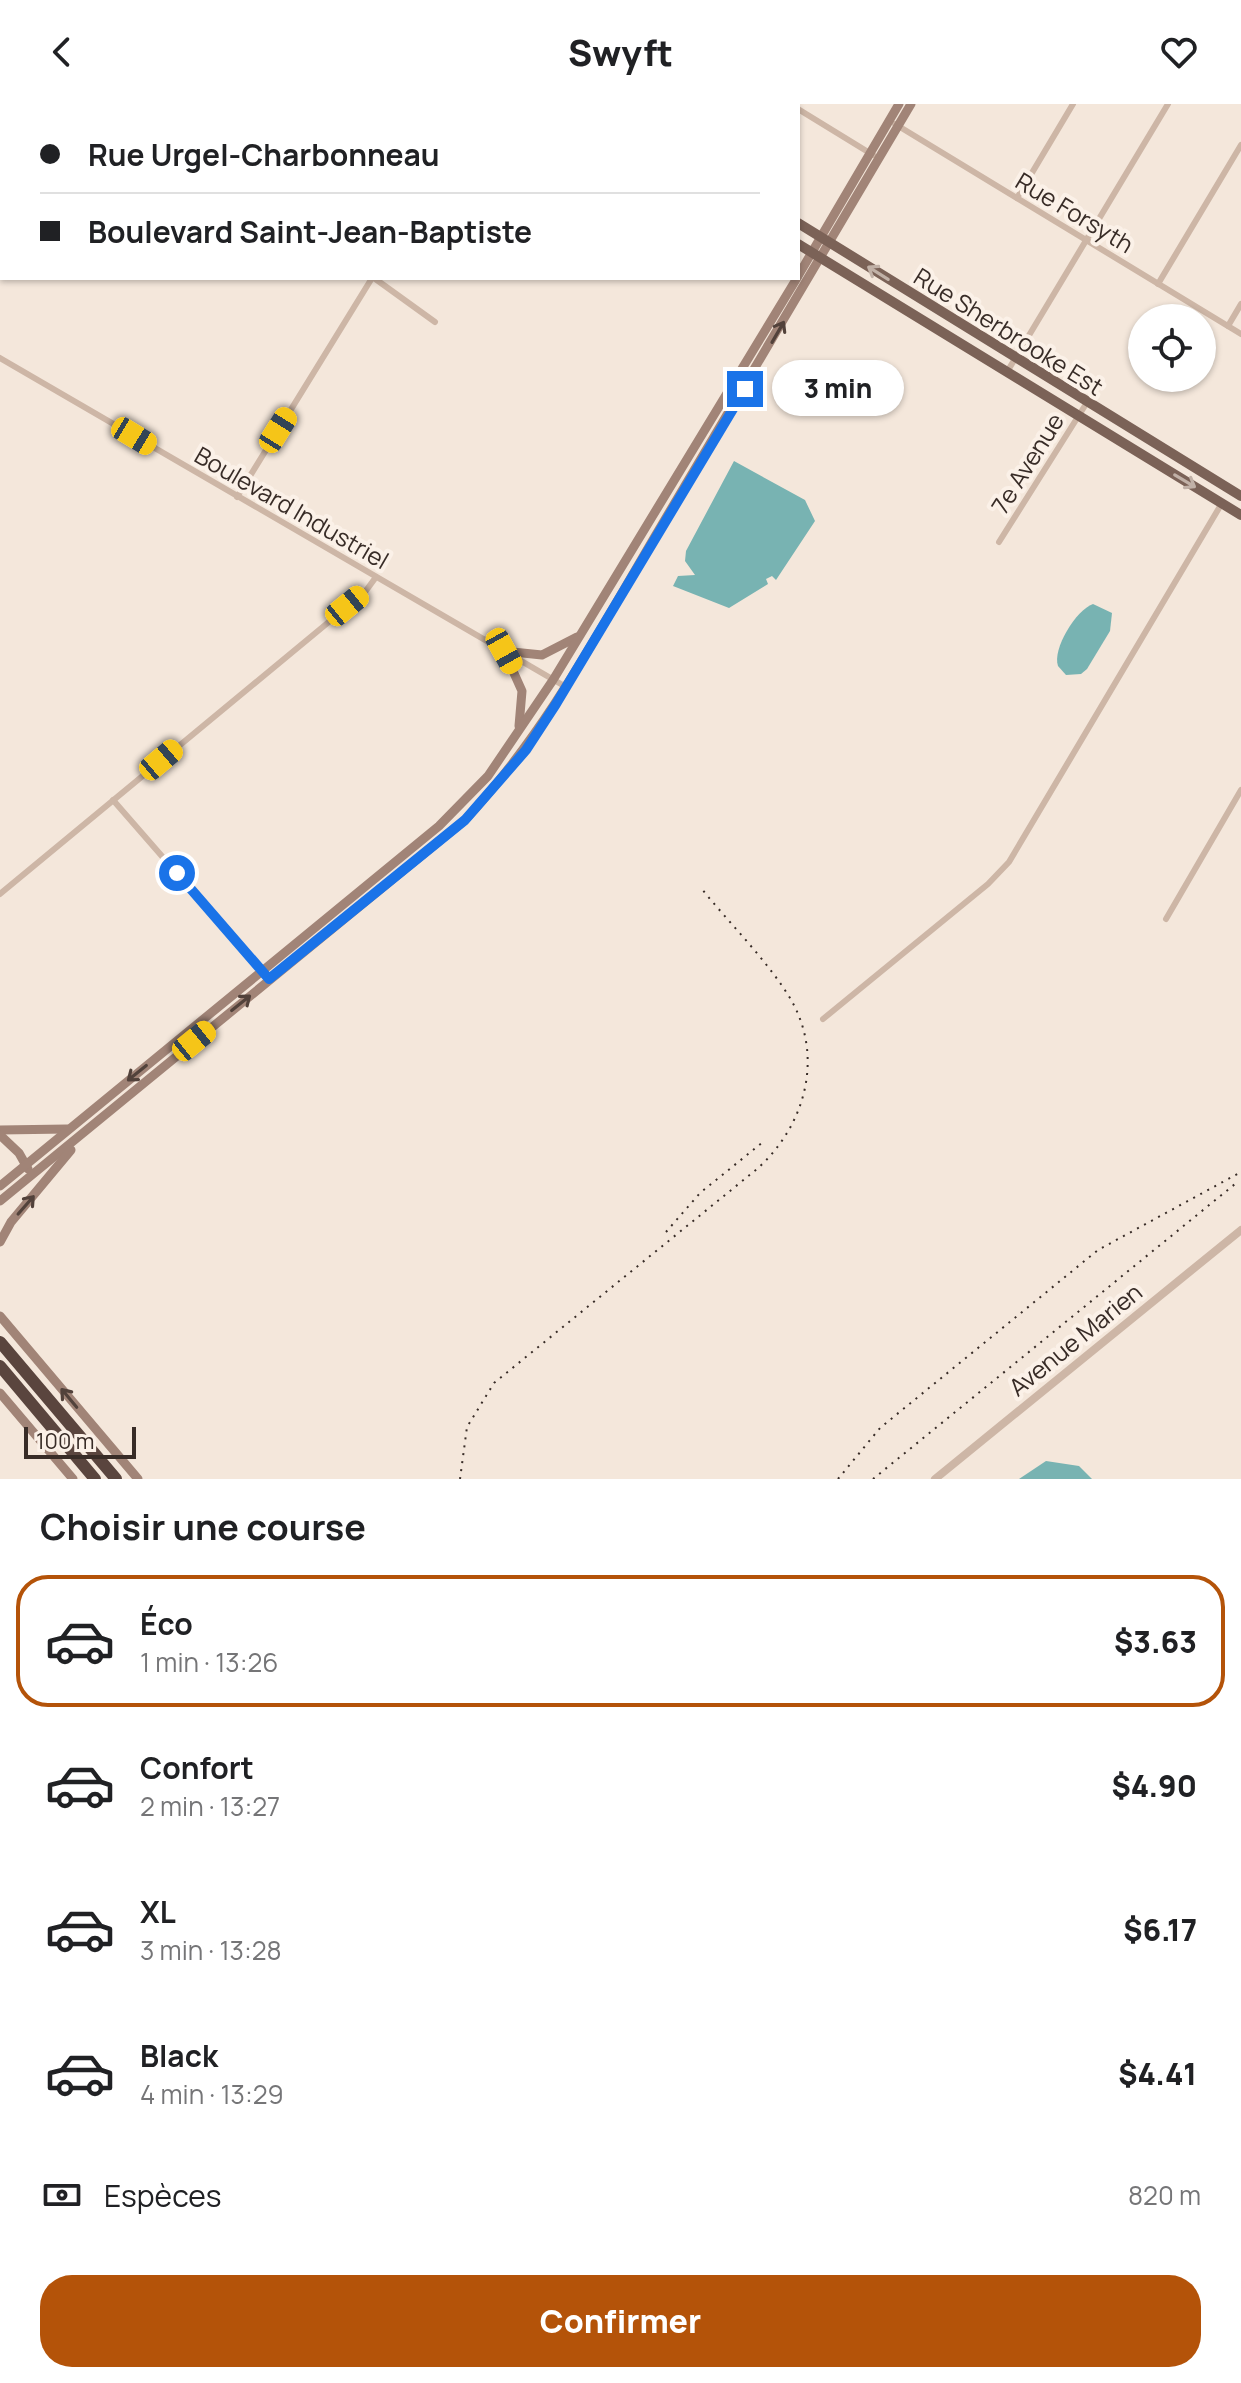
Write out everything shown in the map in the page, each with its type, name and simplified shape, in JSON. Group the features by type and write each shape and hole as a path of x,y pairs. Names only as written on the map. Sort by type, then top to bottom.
{"highway":[{"path":"0,1342 116,1479"},
{"path":"0,1366 95,1479"}],"main road":[{"path":"894,124 899,104"},
{"path":"0,1201 465,820 526,750 745,389 874,156 911,104"},
{"name":"Rue Sherbrooke Est","path":"800,224 1086,404 1241,496"},
{"name":"Rue Sherbrooke Est","path":"800,245 1241,515"},
{"path":"800,274 817,256"},
{"path":"0,1186 439,826 488,776 589,622 795,280"},
{"path":"922,320 931,307"},
{"path":"733,383 745,389"},
{"path":"715,414 726,420"},
{"path":"1119,440 1125,427"},
{"path":"1148,458 1156,445"},
{"path":"1222,503 1230,490"},
{"path":"643,533 654,539"},
{"path":"504,651 542,655 564,647 589,622"},
{"path":"504,651 522,691 523,712 514,739"},
{"path":"0,1132 67,1129"},
{"path":"0,1132 26,1165 30,1176"},
{"path":"0,1242 11,1222 57,1171 77,1141"},
{"path":"0,1316 138,1479"},
{"path":"0,1393 73,1479"}],"street":[{"path":"806,114 812,104"},
{"path":"1017,198 1073,104"},
{"path":"1007,372 1168,104"},
{"path":"800,110 874,156"},
{"name":"Rue Forsyth","path":"894,124 1241,334"},
{"path":"1158,284 1241,145"},
{"path":"237,497 372,280"},
{"path":"376,280 435,322"},
{"path":"1228,326 1241,304"},
{"name":"Boulevard Industriel","path":"0,358 566,687"},
{"name":"7e Avenue","path":"999,542 1086,404"},
{"path":"823,1019 988,884 1009,862 1222,503"},
{"path":"0,894 365,592 376,577"},
{"path":"1166,919 1241,790"},
{"path":"113,800 269,979"},
{"name":"Avenue Marien","path":"935,1479 1241,1230"}],"water":[{"path":"734,461 805,500 815,521 776,580 772,576 766,579 768,584 729,608 673,586 678,576 695,575 685,561 686,551"},
{"path":"1093,604 1112,613 1110,631 1087,669 1081,674 1066,675 1058,666 1057,659 1062,640 1073,622"},
{"path":"1046,1461 1079,1466 1092,1479 1019,1479"}],"railway":[{"path":"460,1479 467,1427 494,1383 757,1169 774,1152 798,1112 808,1067 801,1021 770,969 701,888"},
{"path":"666,1232 700,1193 763,1142"},
{"path":"838,1479 880,1428 1098,1250 1241,1172"},
{"path":"873,1479 1235,1184"}],"route":[{"path":"177,873 269,979 465,820 526,750 556,704 745,389"}]}
